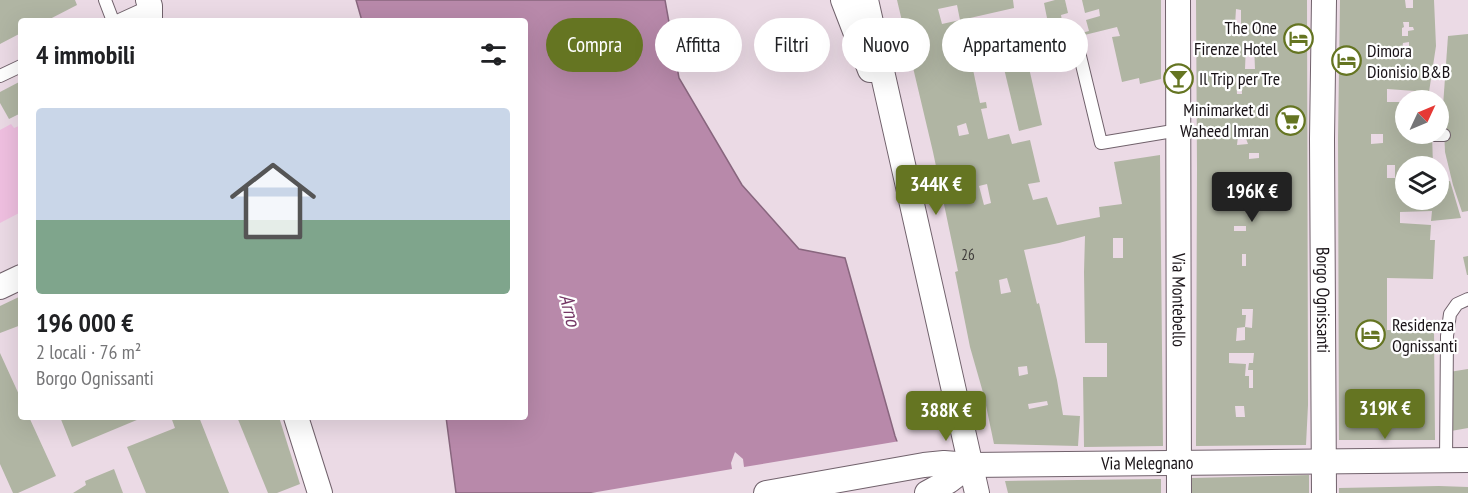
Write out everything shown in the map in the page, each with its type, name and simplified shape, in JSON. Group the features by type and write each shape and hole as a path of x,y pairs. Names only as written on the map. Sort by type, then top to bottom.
{"street":[{"path":"843,0 897,136"},
{"path":"866,0 977,493"},
{"name":"Via Montebello","path":"1178,0 1179,493"},
{"name":"Borgo Ognissanti","path":"1324,0 1330,139 1324,493"},
{"path":"0,287 18,278"},
{"path":"297,420 320,493"},
{"name":"Via Melegnano","path":"766,493 944,463 970,465 1457,460"},
{"path":"928,493 970,465"},
{"path":"970,465 989,493"}],"lane":[{"path":"105,0 114,18"},
{"path":"124,18 150,9"},
{"path":"0,76 18,67"},
{"path":"1084,72 1101,143 1179,130"},
{"path":"1457,460 1447,336 1450,314 1457,304 1468,299"}],"shaded area":[{"path":"11,124 14,128 18,126 18,214 0,223 0,130"}],"water":[{"name":"Arno","path":"356,0 665,0 668,18 655,18 655,72 678,72 679,78 742,185 799,249 845,258 895,436 916,493 456,493 446,420 528,420 528,18 361,18"}],"pier":[{"path":"900,441 919,493 591,493 732,469 731,463 735,452 743,459 744,467"}],"building":[{"path":"0,0 75,0 77,5 52,18 18,18 18,35 0,44"},
{"path":"897,0 1013,0 1014,8 970,18 960,18 957,5 938,9 942,24 942,72 974,72 980,103 986,102 987,108 981,109 988,139 1009,134 1012,144 1030,140 1040,182 1028,184 1033,200 1047,197 1057,225 1100,217 1099,207 1122,204 1114,162 1160,155 1163,446 1084,447 1083,377 1107,377 1107,343 1085,343 1085,236 1024,250 1037,304 1039,303 1063,415 1080,416 1078,446 994,444 984,396 970,347 955,272 958,271 914,72 930,72 930,18 901,18","holes":["966,123 969,134 959,136 957,126","987,184 991,203 984,205 979,186","1113,238 1123,238 1123,258 1113,258","1007,278 1011,292 1001,294 999,280","1027,366 1028,374 1019,376 1018,367","1047,401 1048,405 1029,409 1028,404"]},
{"path":"1065,0 1068,13 1061,15 1062,18 1047,18 1044,3"},
{"path":"1082,0 1161,0 1161,79 1140,84 1139,78 1122,82 1112,37 1120,36 1117,27 1088,34 1088,19 1100,16 1099,9 1085,13"},
{"path":"1196,0 1307,0 1308,405 1306,445 1196,446","holes":["1236,9 1241,10 1241,31 1230,31 1230,24 1235,25","1246,44 1254,44 1255,69 1245,69","1236,77 1241,77 1242,94 1237,94","1232,105 1246,105 1245,118 1232,118","1238,136 1245,136 1248,144 1237,145","1249,153 1259,153 1259,158 1249,159","1246,210 1256,211 1256,215 1247,215","1234,226 1246,226 1246,231 1234,231","1242,254 1246,254 1246,266 1242,266","1242,309 1253,309 1252,328 1245,327 1246,315 1242,315","1245,327 1245,340 1236,341 1237,328","1229,353 1254,353 1253,363 1249,363 1248,370 1253,370 1253,388 1249,388 1249,376 1245,376 1246,364 1229,363","1235,406 1244,406 1245,417 1236,417"]},
{"path":"1340,0 1405,0 1406,8 1413,8 1413,0 1434,0 1436,46 1429,90 1387,89 1387,102 1395,102 1395,144 1432,144 1433,156 1395,156 1395,165 1387,165 1387,178 1395,178 1395,210 1449,210 1450,181 1461,218 1431,221 1432,211 1400,212 1400,223 1431,225 1430,240 1435,240 1433,279 1387,278 1387,330 1434,331 1435,440 1339,440","holes":["1403,22 1409,22 1409,27 1413,27 1414,30 1408,31 1408,36 1402,36","1409,42 1409,48 1402,48 1403,43","1371,134 1383,134 1383,143 1371,144"]},
{"path":"1468,34 1468,211 1462,212 1449,168 1449,156 1446,156 1445,152 1445,144 1449,144 1449,90 1444,90 1448,36"},
{"path":"1005,72 1030,72 1042,125 1019,131"},
{"path":"18,83 18,114 9,119 0,103 0,92"},
{"path":"1468,256 1468,275 1467,275 1463,257"},
{"path":"18,297 18,326 0,333 0,306"},
{"path":"0,353 18,392 18,420 30,420 56,476 18,493 13,493 0,464"},
{"path":"1468,369 1468,428 1451,431 1449,372"},
{"path":"61,420 137,420 72,447"},
{"path":"172,420 200,420 229,493 146,493 127,447 175,428"},
{"path":"238,420 280,420 300,484 277,493 268,493"},
{"path":"114,469 123,493 73,493 86,485 85,481"},
{"path":"1309,475 1309,493 1192,493 1192,478"},
{"path":"1161,479 1161,493 1008,493 1005,481"},
{"path":"1468,487 1468,493 1339,493 1339,488"}],"place":[{"name":"The One Firenze Hotel","path":"1298,38"},
{"name":"Dimora Dionisio B&B","path":"1346,61"},
{"name":"Il Trip per Tre","path":"1178,79"},
{"name":"Minimarket di Waheed Imran","path":"1290,120"},
{"name":"Residenza Ognissanti","path":"1371,335"}]}
